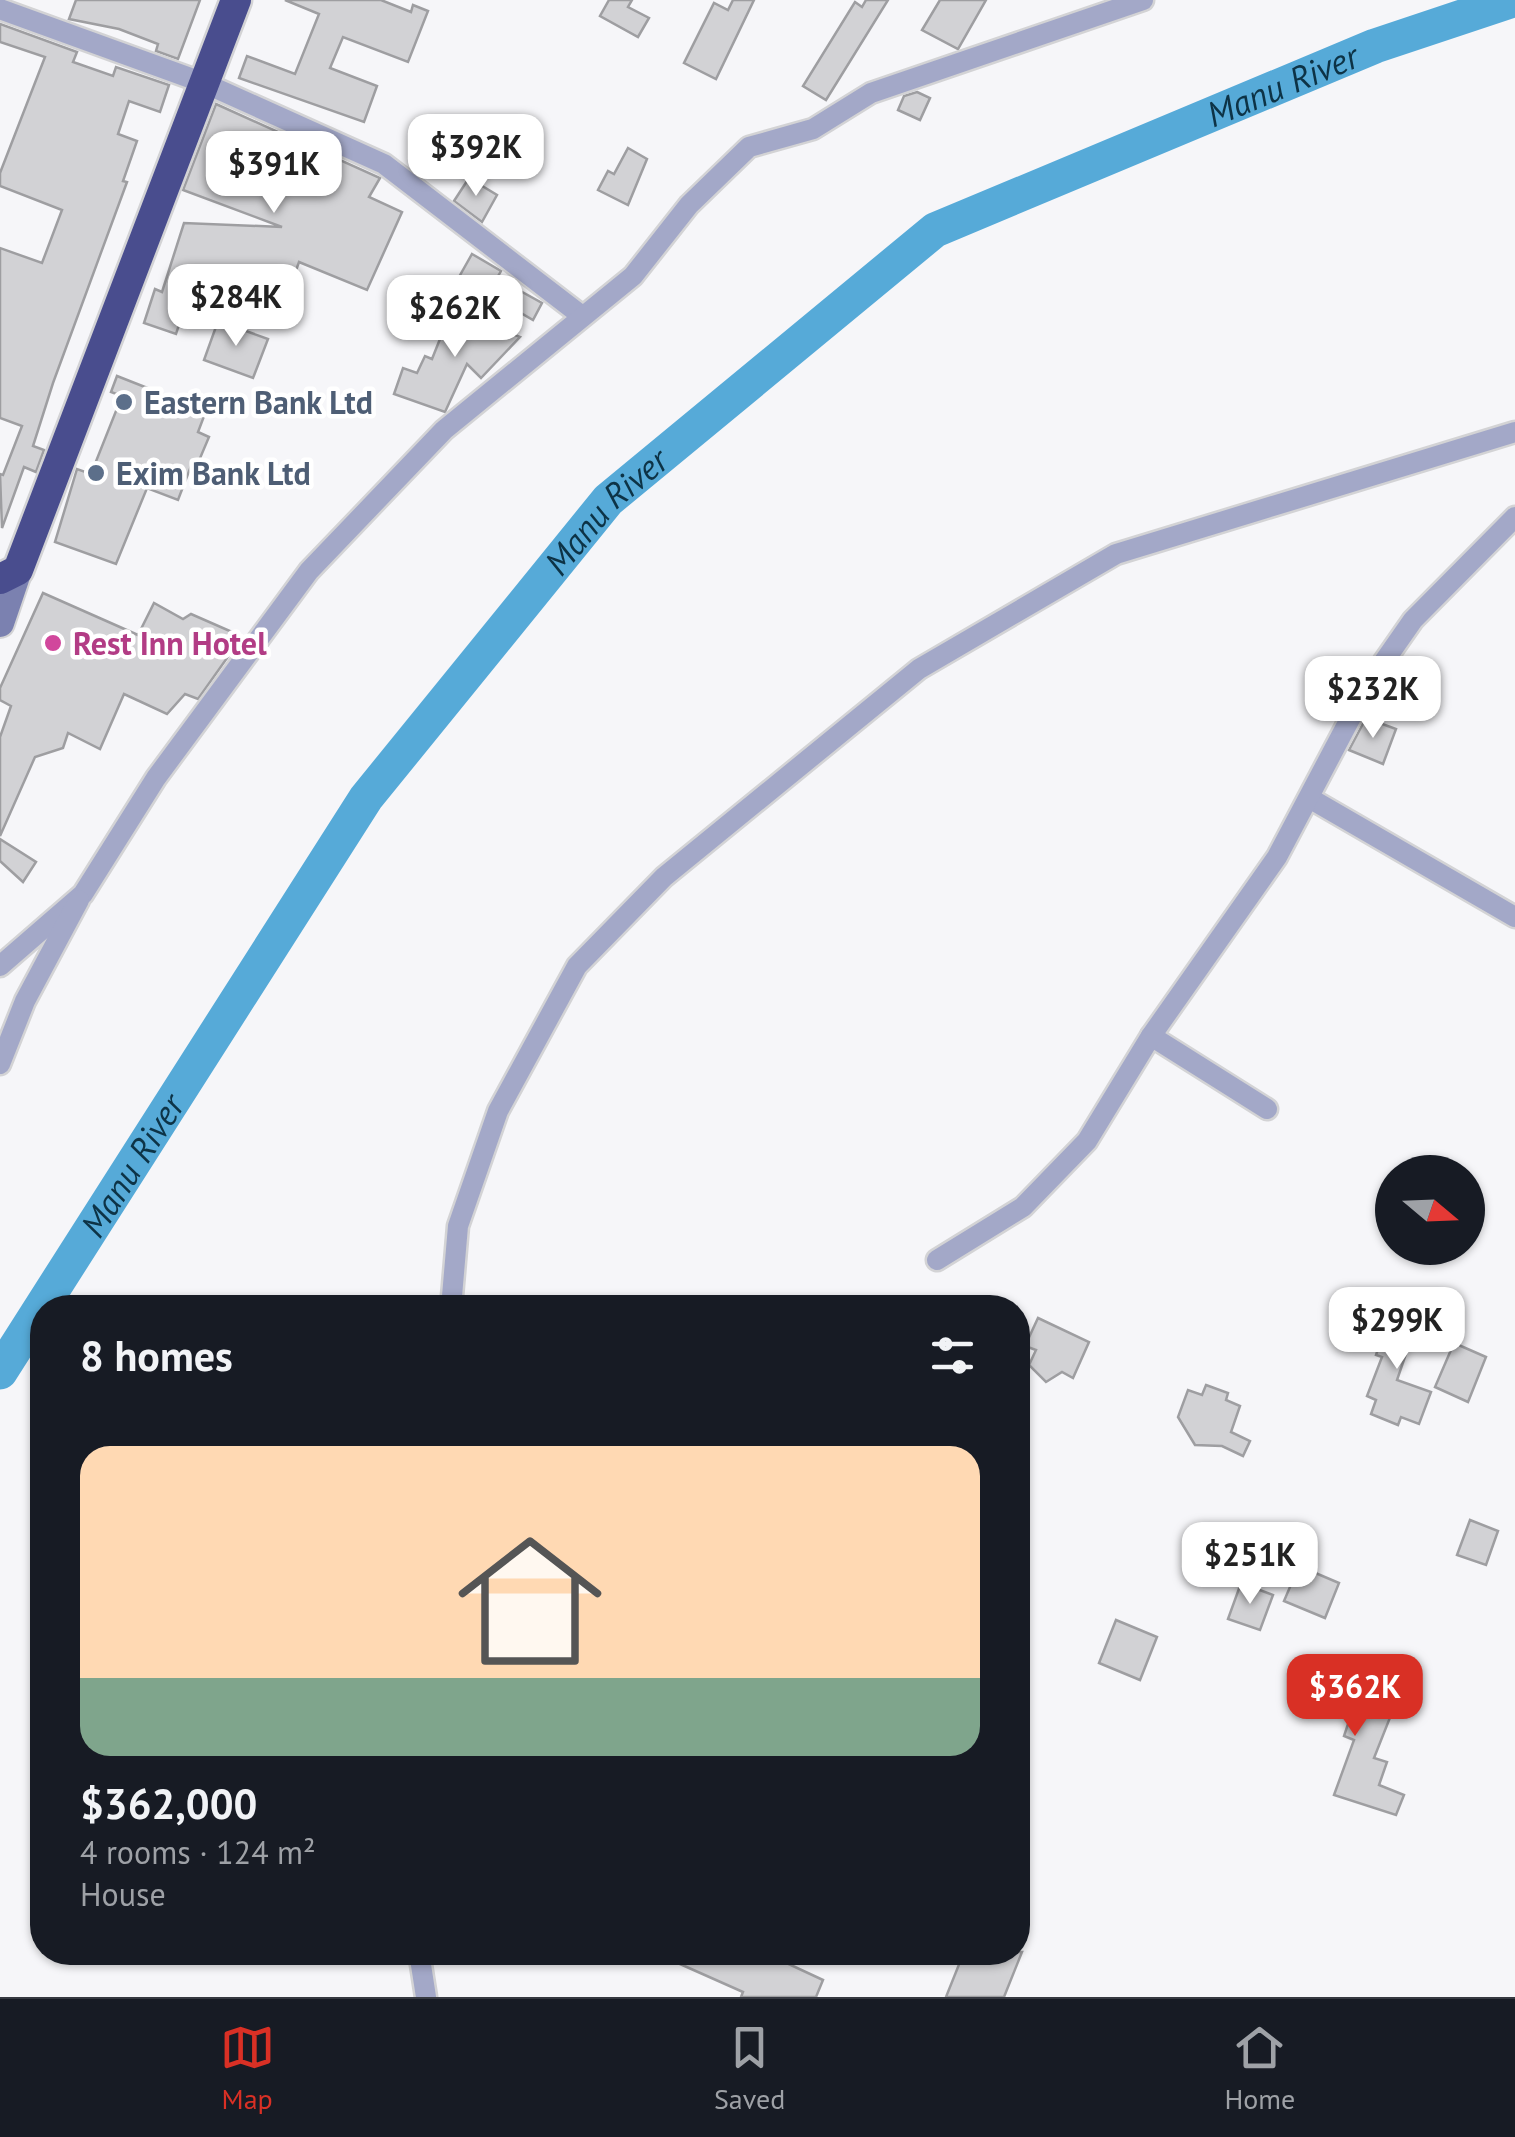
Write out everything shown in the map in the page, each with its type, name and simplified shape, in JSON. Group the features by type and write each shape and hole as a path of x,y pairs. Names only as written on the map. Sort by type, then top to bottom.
{"highway":[{"path":"9,575 236,0"}],"main road":[{"path":"0,623 9,575"}],"street":[{"path":"0,1064 26,1001 83,894 156,778 309,571 444,430 633,276 690,205 750,147 813,130 871,93 1143,0"},
{"path":"0,9 204,83 384,164 582,316"},
{"path":"453,1295 458,1226 498,1111 577,966 664,877 919,669 1116,554 1515,432"},
{"path":"937,1260 1023,1207 1086,1142 1151,1036 1277,857 1312,799 1369,684 1413,620 1515,517"},
{"path":"1312,799 1515,917"},
{"path":"0,966 83,894"},
{"path":"1151,1036 1267,1108"},
{"path":"420,1965 426,1997"}],"building":[{"path":"76,0 200,0 178,59 156,51 158,44 119,29 69,19"},
{"path":"285,0 381,0 411,12 413,5 428,11 408,62 343,37 330,68 377,86 364,122 239,78 247,56 295,74 319,14"},
{"path":"609,0 632,0 628,7 649,18 638,37 600,16"},
{"path":"733,0 754,0 716,79 684,63 714,3 728,10"},
{"path":"866,0 888,0 826,100 803,86 855,2 862,7"},
{"path":"940,0 986,0 958,49 922,30"},
{"path":"0,24 77,52 73,62 113,76 116,67 169,85 160,112 129,101 118,134 137,141 123,181 127,182 33,446 44,450 36,472 24,467 2,528 0,474 3,475 22,426 0,418 0,248 42,263 62,210 0,186 0,173 45,57 0,42"},
{"path":"917,92 930,98 920,120 898,110 904,96"},
{"path":"216,104 380,178 369,197 402,212 367,290 299,262 288,293 279,290 268,299 237,288 240,279 206,268 204,277 196,274 176,334 144,323 155,289 162,292 184,223 282,227 183,190"},
{"path":"628,148 647,159 628,205 598,190 608,171 614,174"},
{"path":"469,178 497,195 482,222 454,201"},
{"path":"472,254 501,271 497,278 542,303 533,320 459,277"},
{"path":"452,309 520,337 481,378 467,364 445,412 394,394 403,368 417,373 425,356 432,359"},
{"path":"218,321 268,339 253,378 204,360"},
{"path":"117,376 206,411 198,432 209,437 198,463 193,461 178,500 147,488 116,564 55,542 77,469 91,474 122,396 111,392"},
{"path":"43,593 138,635 154,603 183,619 191,614 239,635 237,644 198,699 185,694 167,714 124,694 100,749 68,733 63,748 35,757 0,836 0,737 11,706 0,700 0,688"},
{"path":"1366,718 1396,729 1383,764 1349,750"},
{"path":"0,839 36,862 23,882 0,861"},
{"path":"1393,1304 1420,1313 1397,1380 1431,1392 1419,1424 1401,1417 1398,1425 1371,1414 1376,1400 1367,1396 1382,1357 1376,1355"},
{"path":"1038,1318 1089,1342 1073,1378 1062,1372 1046,1382 1030,1366 1036,1350 1030,1348 1030,1335"},
{"path":"1454,1343 1486,1357 1468,1402 1435,1387"},
{"path":"1206,1385 1228,1393 1226,1400 1240,1406 1231,1432 1250,1441 1243,1456 1222,1446 1195,1445 1178,1417 1188,1390 1202,1395"},
{"path":"1470,1520 1498,1531 1486,1565 1457,1555"},
{"path":"1299,1566 1339,1583 1325,1618 1284,1601"},
{"path":"1241,1583 1273,1595 1260,1630 1228,1619"},
{"path":"1116,1620 1157,1637 1140,1680 1099,1663"},
{"path":"1313,1660 1346,1678 1342,1690 1393,1710 1374,1758 1387,1762 1379,1785 1404,1795 1396,1815 1334,1795 1354,1740 1344,1736 1350,1718 1298,1698"},
{"path":"682,1965 791,1965 823,1980 816,1997 741,1997 743,1992"},
{"path":"959,1965 1017,1965 1004,1997 946,1997"}],"waterway":[{"name":"Manu River","path":"49,1295 366,798 608,500 935,230 1375,46 1513,0"},
{"name":"Manu River","path":"0,1372 30,1325"}],"place":[{"name":"Eastern Bank Ltd","path":"124,402"},
{"name":"Exim Bank Ltd","path":"96,473"},
{"name":"Rest Inn Hotel","path":"53,643"}]}
